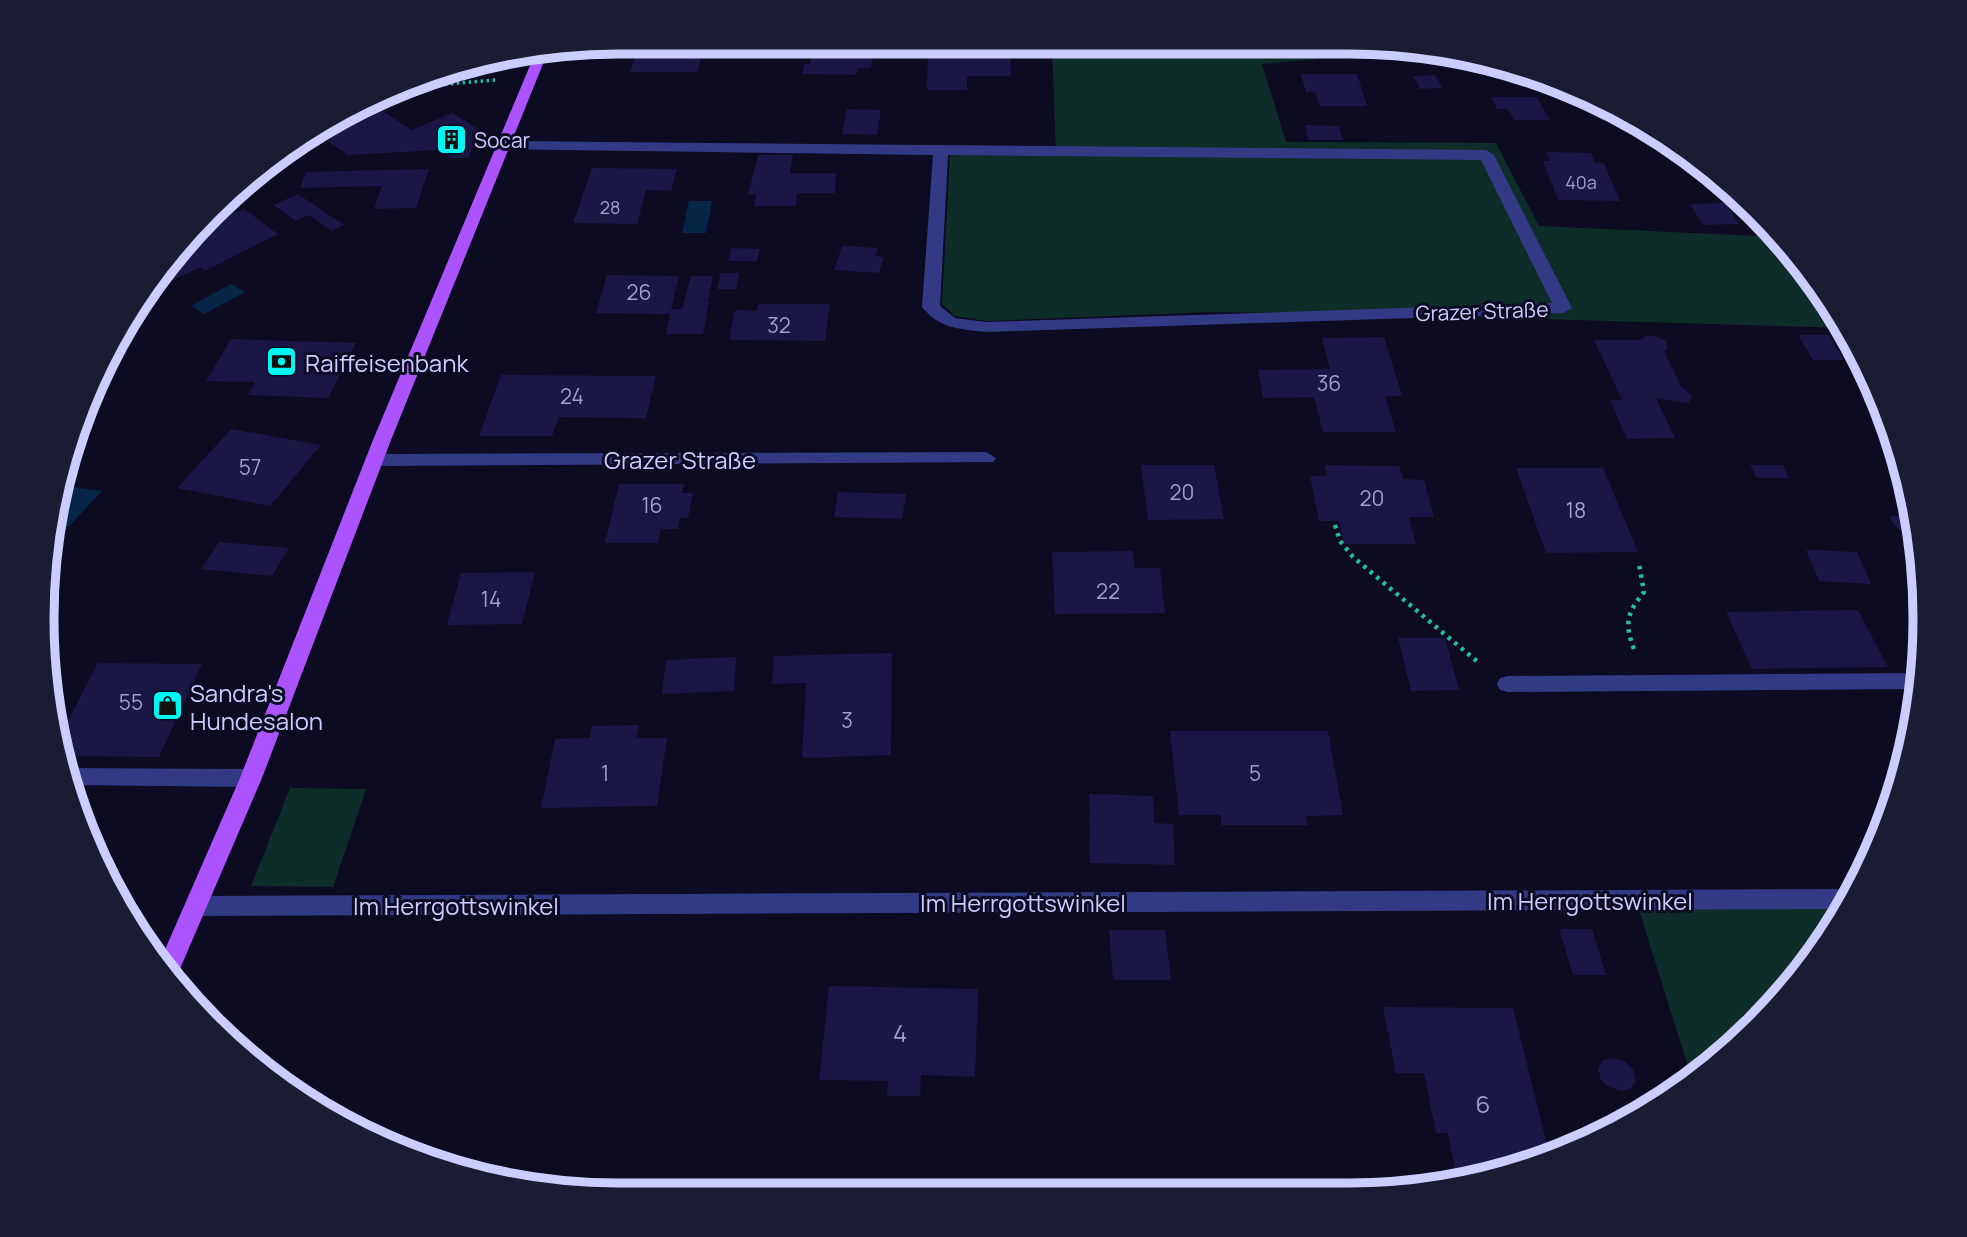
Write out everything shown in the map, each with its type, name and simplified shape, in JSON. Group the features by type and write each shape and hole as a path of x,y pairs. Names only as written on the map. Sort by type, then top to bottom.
{"main road":[{"path":"172,963 251,778 375,460 539,60"}],"street":[{"name":"Grazer Straße","path":"502,146 941,150 1486,155 1563,308 986,327 950,323 931,307 941,150"},
{"name":"Grazer Straße","path":"375,460 986,458"},
{"path":"1508,684 1909,681"},
{"path":"76,776 251,778"},
{"name":"Im Herrgottswinkel","path":"197,906 1838,899"}],"path":[{"path":"439,83 474,79 498,80 510,86 528,88"},
{"path":"1335,525 1340,541 1353,557 1487,670 1508,684"},
{"path":"1639,564 1644,592 1628,610 1626,618 1627,632 1647,683"}],"green space":[{"path":"1052,54 1316,54 1318,59 1262,64 1286,142 1496,143 1539,226 1763,236 1796,275 1832,328 1374,314 1208,312 987,321 955,316 942,304 950,155 1056,154"},
{"path":"290,788 366,789 333,887 251,886"},
{"path":"1835,904 1818,932 1773,991 1721,1043 1689,1068 1639,910"}],"water":[{"path":"689,201 712,201 706,233 682,233"},
{"path":"231,284 245,292 204,314 191,306"},
{"path":"72,487 102,491 61,535 65,508"}],"building":[{"path":"636,54 702,56 697,72 630,72"},
{"path":"812,54 873,54 871,68 858,68 856,75 802,74 804,64 810,64"},
{"path":"928,54 1010,54 1011,76 967,76 967,90 927,90"},
{"path":"1301,74 1357,74 1367,106 1320,106 1315,92 1306,93"},
{"path":"1435,75 1442,88 1420,89 1413,76"},
{"path":"1491,97 1537,97 1550,120 1514,120 1508,109 1497,109"},
{"path":"378,108 412,130 452,113 480,130 468,158 451,158 439,150 348,155 323,138"},
{"path":"847,109 881,110 877,135 842,134"},
{"path":"1305,125 1339,126 1343,140 1308,140"},
{"path":"1546,152 1591,153 1595,163 1604,163 1620,201 1558,200 1543,161 1550,161"},
{"path":"758,155 793,155 790,173 836,173 835,193 797,193 796,206 754,206 756,194 748,195"},
{"path":"592,168 677,169 671,191 646,190 637,224 573,223"},
{"path":"429,169 416,208 374,209 382,186 300,188 306,172"},
{"path":"298,194 344,225 332,231 309,215 296,221 273,205"},
{"path":"1725,203 1739,224 1703,225 1690,204"},
{"path":"244,209 278,234 205,271 201,267 170,281 168,279 194,246 224,216"},
{"path":"842,246 878,248 875,256 884,257 879,273 834,270"},
{"path":"731,248 760,249 757,261 728,261"},
{"path":"721,273 739,273 736,289 717,289"},
{"path":"607,275 679,276 671,309 682,309 691,276 713,276 708,300 696,300 709,301 703,334 666,334 670,314 596,313"},
{"path":"758,304 830,304 825,341 729,340 735,310 756,311"},
{"path":"1798,335 1829,335 1844,360 1813,360"},
{"path":"1646,336 1656,336 1666,341 1668,348 1664,352 1681,386 1693,397 1688,403 1656,398 1675,438 1627,439 1610,400 1622,400 1594,340 1640,340"},
{"path":"1384,337 1402,396 1385,396 1396,432 1323,432 1314,397 1263,398 1258,370 1330,369 1322,338"},
{"name":"Raiffeisenbank","path":"231,339 356,343 328,398 248,395 255,382 206,381"},
{"path":"501,375 656,376 646,418 559,417 552,436 479,436"},
{"path":"231,429 321,445 270,506 177,488"},
{"path":"1141,465 1214,465 1224,519 1148,520"},
{"path":"1325,465 1399,466 1403,479 1424,480 1434,517 1409,517 1416,544 1344,544 1339,521 1319,521 1310,476 1327,476"},
{"path":"1750,465 1783,465 1789,478 1757,478"},
{"path":"1516,468 1603,468 1638,552 1546,553"},
{"path":"619,484 684,484 682,493 693,493 688,518 680,518 678,529 661,529 658,543 605,543"},
{"path":"838,492 906,494 902,519 834,517"},
{"path":"1903,515 1906,530 1898,530 1889,516"},
{"path":"219,542 289,548 272,576 201,569"},
{"path":"1806,550 1857,552 1871,584 1819,581"},
{"path":"1132,551 1135,568 1160,568 1165,613 1055,614 1052,552"},
{"path":"535,572 522,624 447,625 461,573"},
{"path":"1858,610 1888,667 1752,669 1726,612"},
{"path":"1398,638 1445,638 1459,690 1411,691"},
{"path":"892,653 891,755 802,758 806,683 772,684 774,656"},
{"path":"736,657 734,691 662,694 666,660"},
{"path":"98,663 202,664 159,757 71,756 65,727"},
{"path":"639,725 636,738 667,738 657,806 541,808 555,739 590,738 592,726"},
{"path":"1170,731 1328,731 1343,815 1306,816 1308,825 1221,825 1221,815 1179,815"},
{"path":"1089,794 1153,796 1154,823 1173,824 1175,865 1090,863"},
{"path":"1559,929 1592,929 1606,975 1573,975"},
{"path":"1109,930 1165,930 1171,980 1113,980"},
{"path":"829,986 978,989 975,1077 921,1075 920,1096 887,1096 888,1081 819,1080"},
{"path":"1383,1007 1513,1008 1547,1146 1495,1164 1456,1173 1448,1133 1436,1133 1424,1073 1396,1073"},
{"path":"1612,1058 1624,1061 1633,1069 1636,1080 1631,1088 1622,1091 1609,1087 1601,1080 1598,1069 1602,1061"}],"place":[{"name":"Socar","path":"451,140"},
{"name":"Raiffeisenbank","path":"282,362"},
{"name":"Sandra's Hundesalon","path":"167,706"}]}
